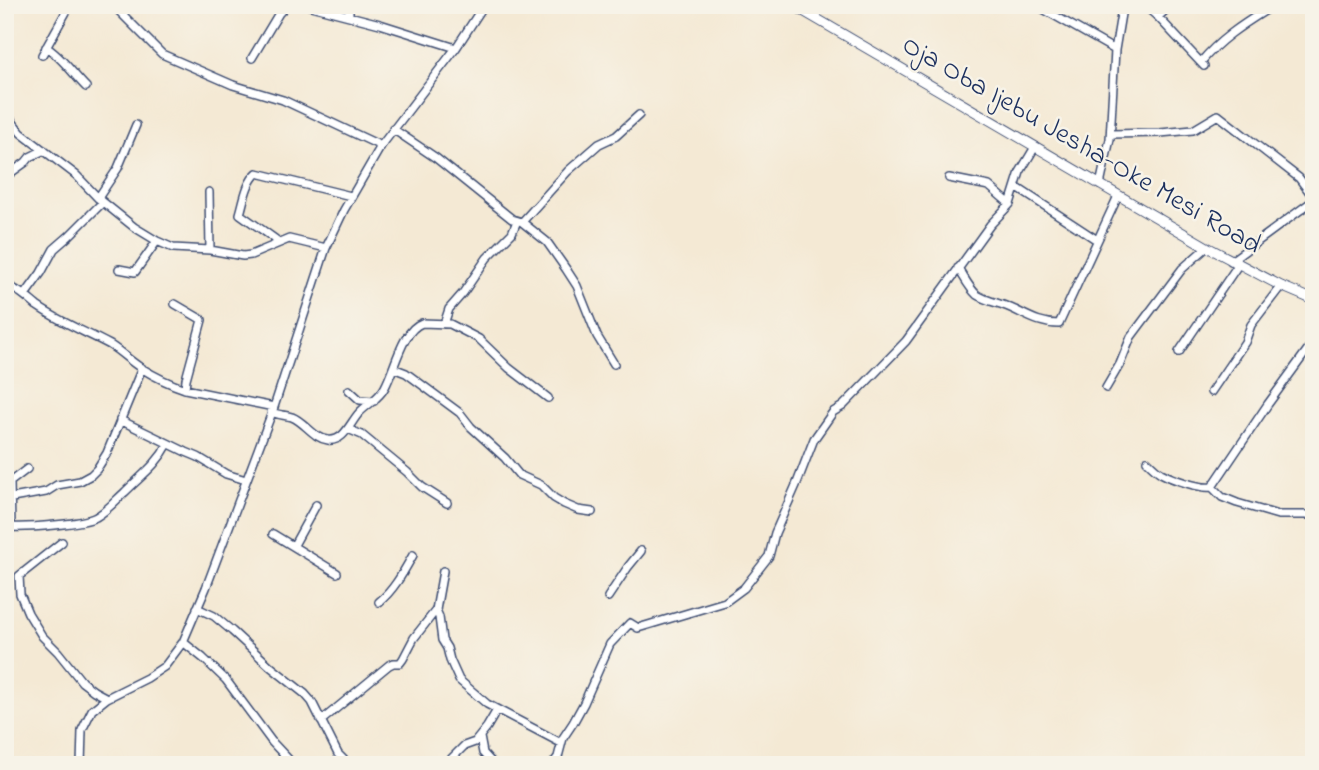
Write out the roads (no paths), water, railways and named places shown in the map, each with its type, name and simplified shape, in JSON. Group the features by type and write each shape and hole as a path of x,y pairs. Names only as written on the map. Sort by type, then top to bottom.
{"main road":[{"name":"Oja Oba Ijebu Jesha-Oke Mesi Road","path":"793,5 1235,263 1314,300"}],"street":[{"path":"42,55 70,5"},
{"path":"113,5 162,54 233,85 284,100 381,146"},
{"path":"252,58 279,13 287,5"},
{"path":"307,5 456,48"},
{"path":"349,5 349,16"},
{"path":"81,765 82,730 92,710 107,698 165,666 183,642 206,588 272,409 327,248 351,196 381,146 456,48 484,5"},
{"path":"1036,5 1115,50"},
{"path":"1100,185 1111,134 1115,50 1124,5"},
{"path":"1144,5 1202,64 1209,52 1271,5"},
{"path":"1158,17 1171,5"},
{"path":"46,47 58,55 86,87"},
{"path":"5,112 22,133 76,175 100,200 134,227 173,248 210,250 243,256 289,239 327,248"},
{"path":"444,324 449,309 487,258 519,222 568,171 599,144 616,136 639,115"},
{"path":"1111,134 1193,130 1218,115 1299,178 1314,199 1235,263 1179,352"},
{"path":"25,295 54,249 100,200 118,168 136,125"},
{"path":"393,129 436,158 512,219 547,242 577,286 597,336 614,364"},
{"path":"552,765 610,644 630,623 638,628 656,624 725,602 744,588 769,556 775,533 814,439 825,421 906,341 990,225 1010,204 1020,172 1035,147"},
{"path":"5,177 30,157 44,150"},
{"path":"276,243 275,239 240,214 250,183 257,173 351,196"},
{"path":"949,178 989,186 1010,204"},
{"path":"1016,187 1097,240"},
{"path":"209,192 210,250"},
{"path":"958,268 978,295 1034,321 1056,325 1061,323 1118,195"},
{"path":"119,270 135,272 157,241"},
{"path":"1105,388 1130,337 1182,269 1207,247"},
{"path":"5,286 25,295 36,306 115,349 142,367 185,389 272,409 292,417 325,440 334,440 348,429 358,414 380,396 401,349 414,327 422,323 450,324 479,339 509,368 548,398"},
{"path":"1211,392 1245,342 1251,325 1281,286"},
{"path":"174,304 202,320 185,389"},
{"path":"72,323 111,342 142,367"},
{"path":"1147,461 1159,472 1175,479 1204,489 1212,487 1314,341"},
{"path":"12,498 46,492 57,485 80,481 97,469 107,453 142,367"},
{"path":"393,368 406,373 460,413 519,475 541,485 564,504 592,512"},
{"path":"349,390 360,400 374,401"},
{"path":"358,414 360,400"},
{"path":"120,420 198,457 226,474 246,480"},
{"path":"348,429 362,435 422,487 447,503"},
{"path":"27,469 10,482 11,527 29,528 95,518 149,471 169,444"},
{"path":"1212,487 1222,497 1278,515 1314,515"},
{"path":"294,545 316,505"},
{"path":"273,534 337,572"},
{"path":"62,542 19,576 20,594 42,636 82,681 107,698"},
{"path":"608,597 641,551"},
{"path":"379,602 386,597 412,555"},
{"path":"443,571 436,610 442,639 458,680 475,696 497,710 561,743"},
{"path":"197,608 214,616 305,694 338,754 349,765"},
{"path":"321,721 389,665 400,663 414,638 436,610"},
{"path":"183,642 226,680 290,765"},
{"path":"445,765 464,746 480,737 497,710"},
{"path":"480,737 483,753 494,765"}]}
